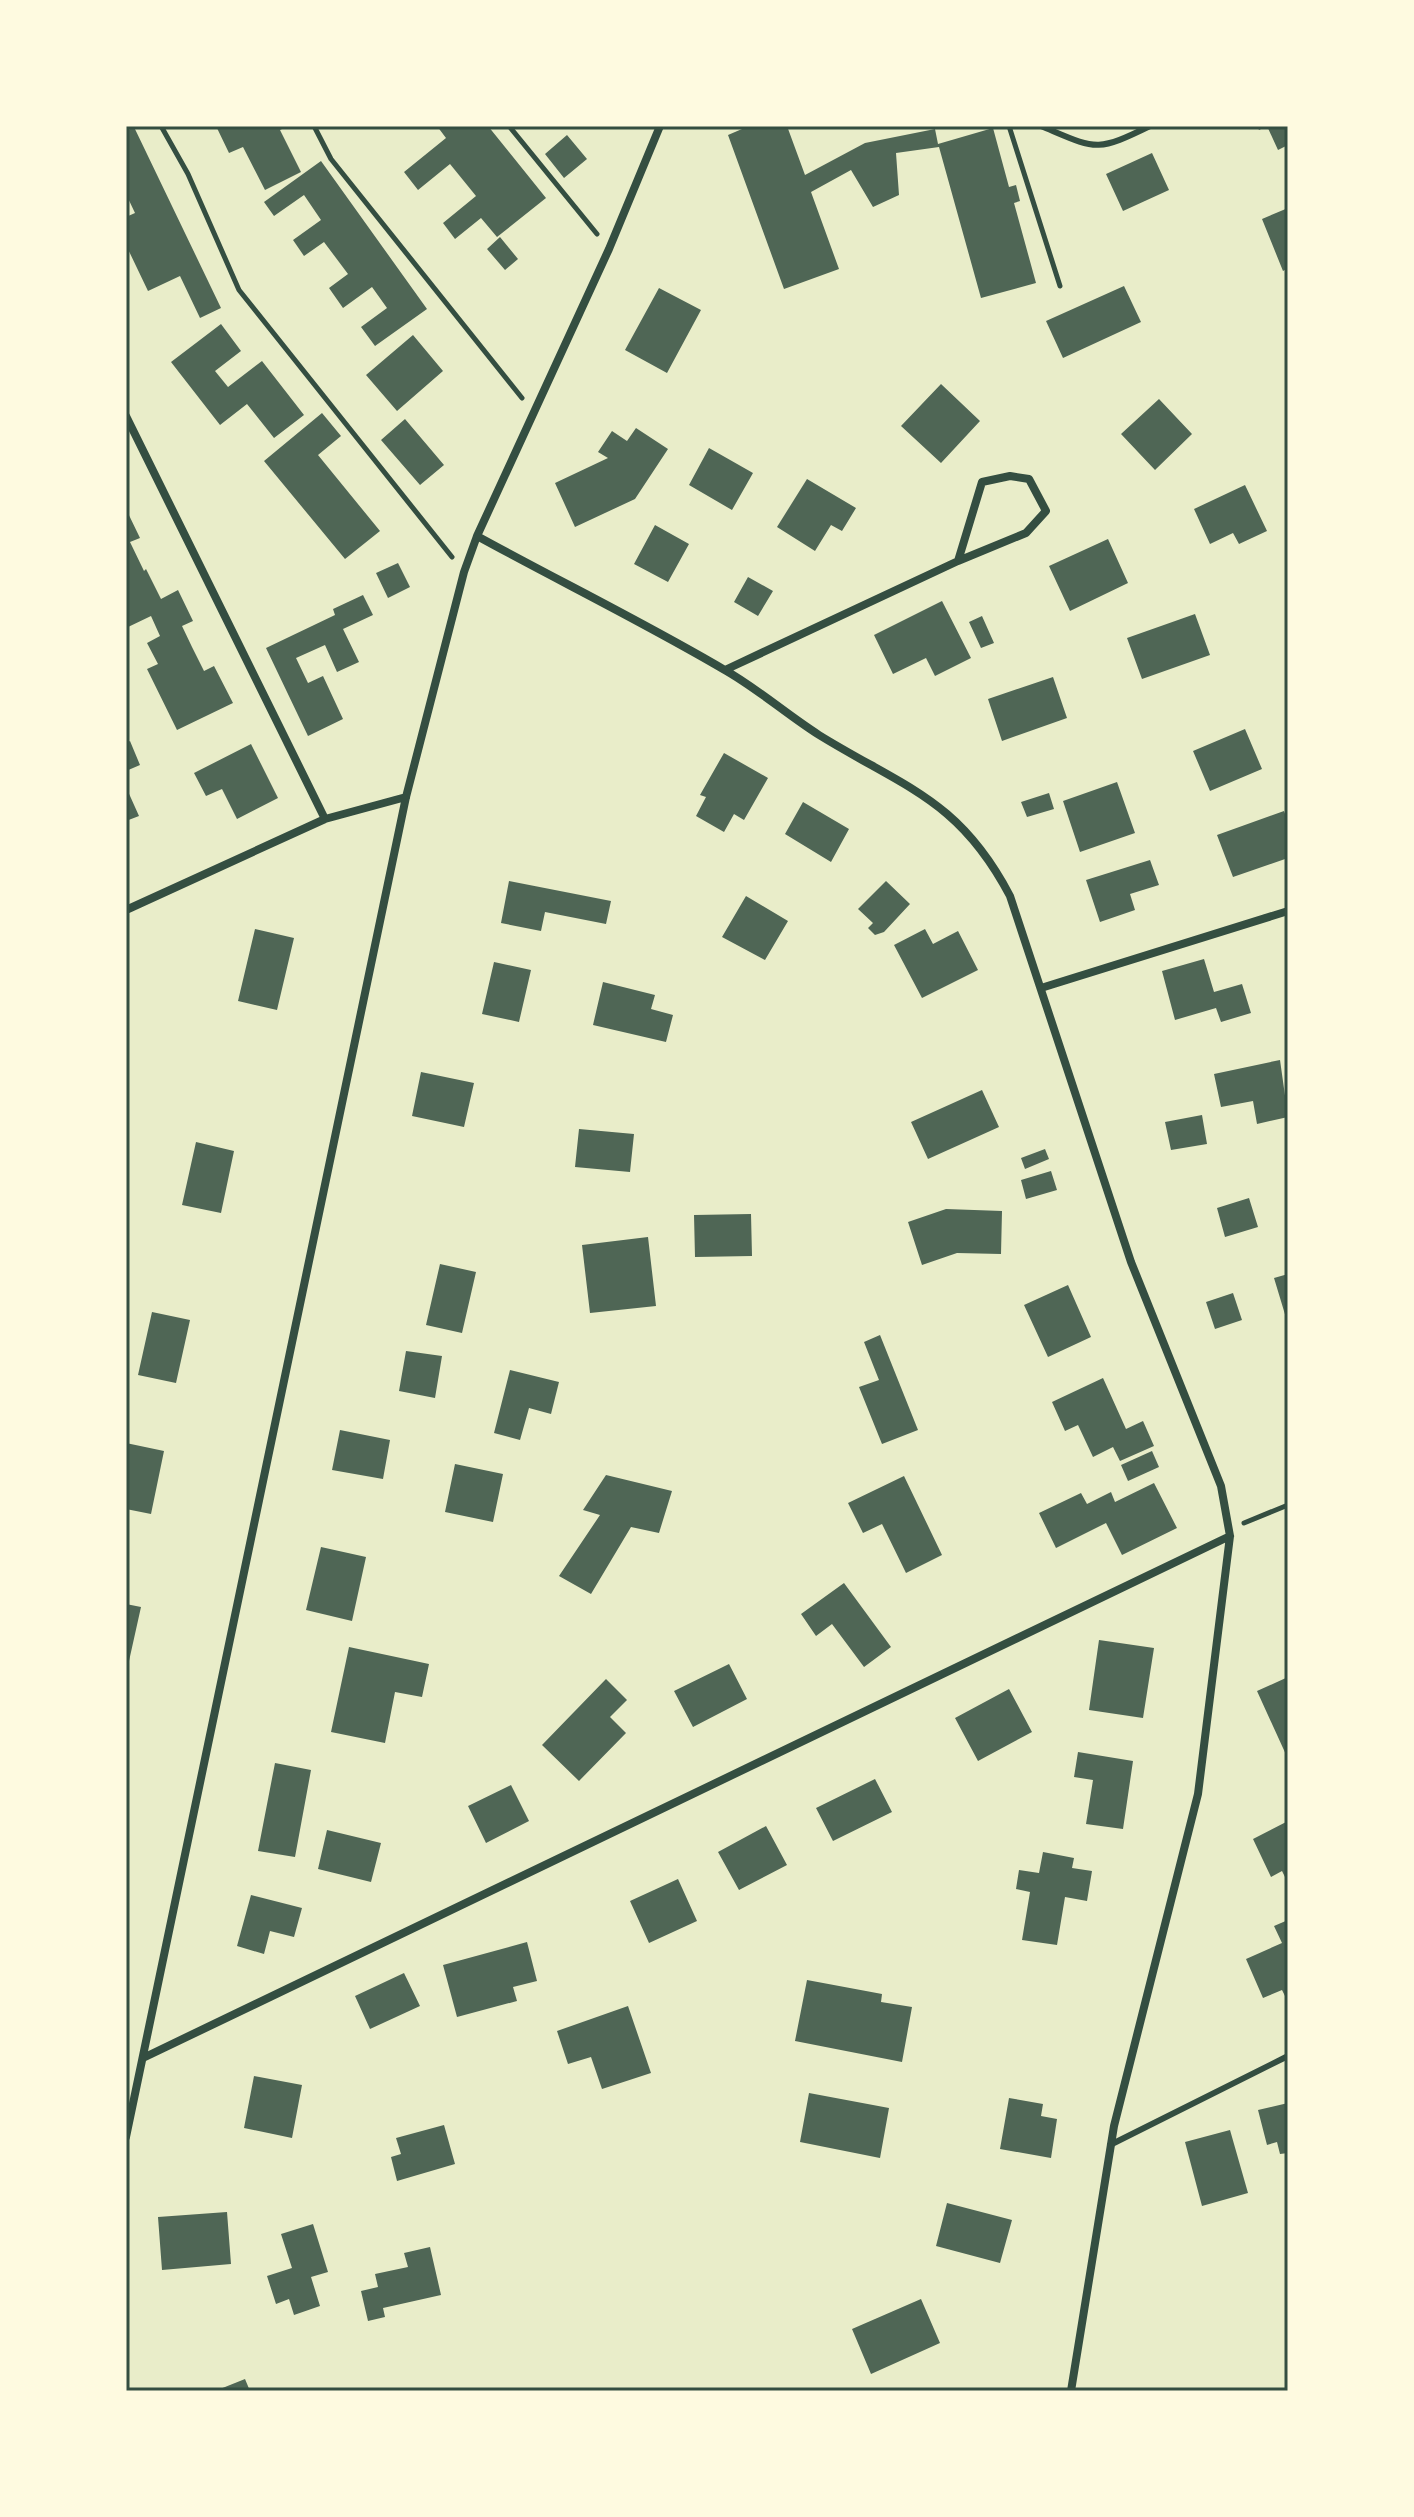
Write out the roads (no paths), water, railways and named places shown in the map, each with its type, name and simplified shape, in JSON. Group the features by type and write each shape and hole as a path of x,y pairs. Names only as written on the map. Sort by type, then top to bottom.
{"street":[{"path":"126,2137 406,797 464,572 533,411 609,249 660,126"},
{"path":"126,416 325,819"},
{"path":"725,670 958,561 1026,533 1046,511 1029,479 1010,476 982,482 958,561"},
{"path":"477,536 725,670 818,734 930,798 971,834 990,857 1010,896 1131,1262 1221,1486 1229,1533 1198,1794 1110,2145 1071,2391"},
{"path":"126,910 325,819 406,797"},
{"path":"1041,988 1288,911"},
{"path":"143,2058 1229,1533"}],"lane":[{"path":"1041,126 1091,147 1119,141 1150,126"},
{"path":"1110,2145 1288,2056"}]}
